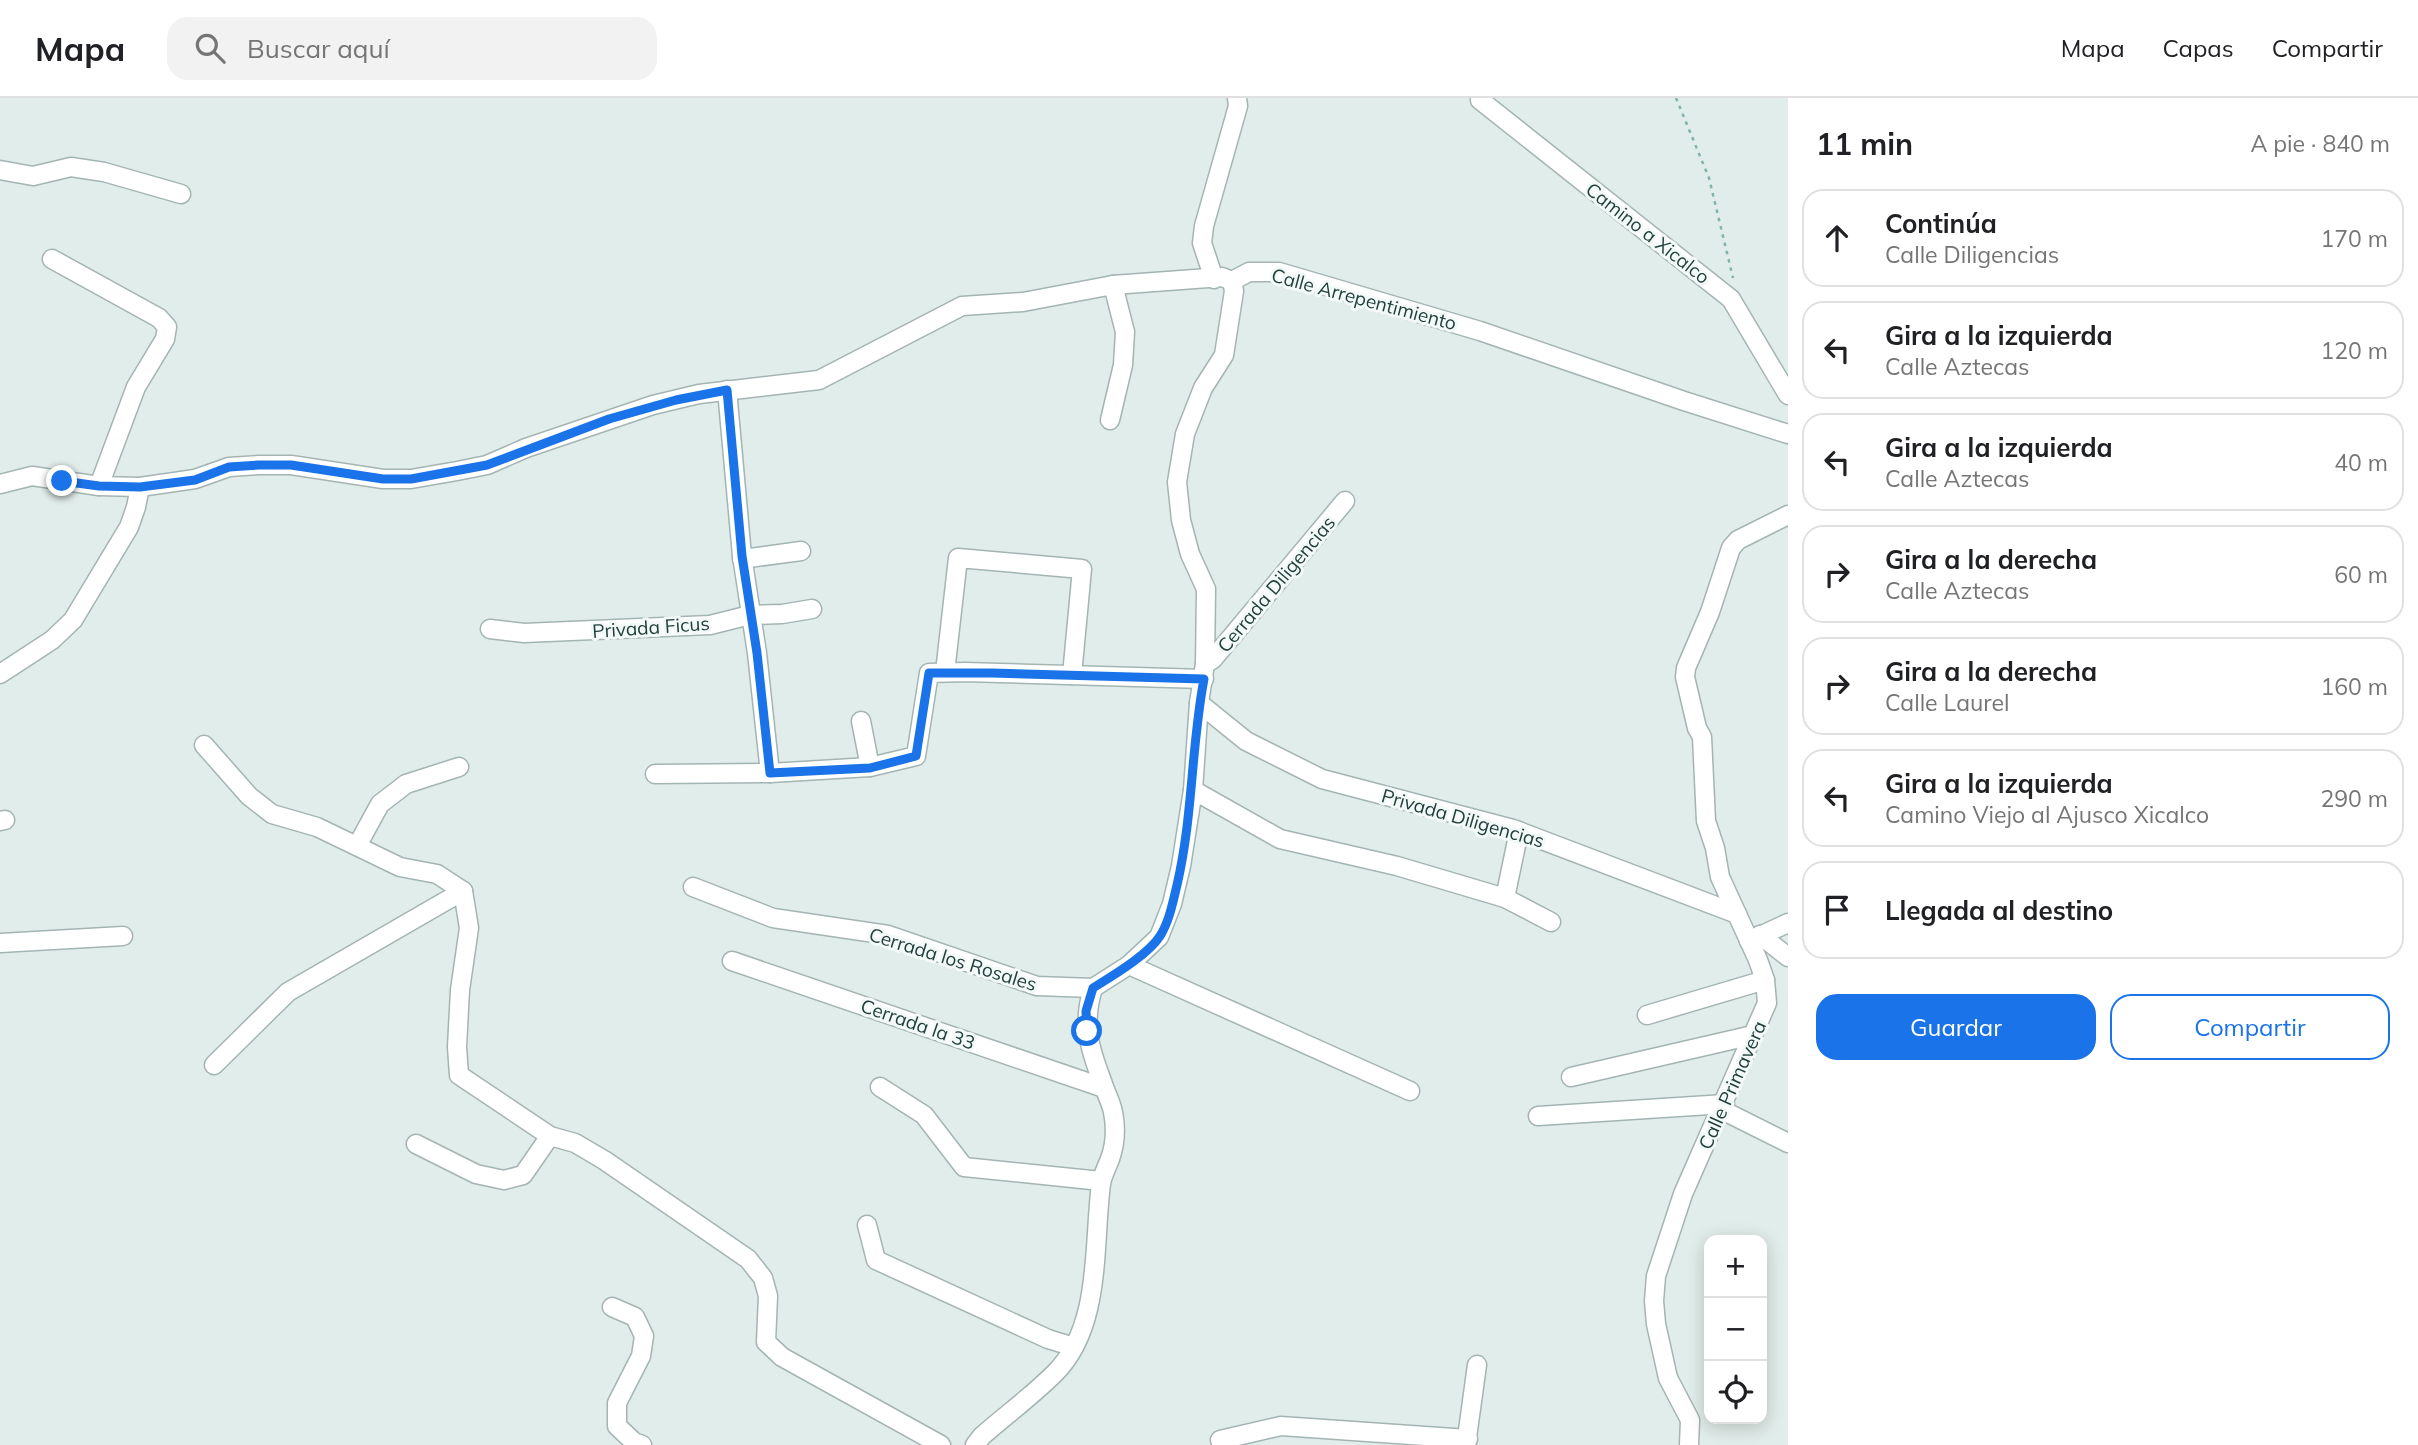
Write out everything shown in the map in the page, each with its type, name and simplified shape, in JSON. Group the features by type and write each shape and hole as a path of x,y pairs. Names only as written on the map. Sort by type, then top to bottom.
{"street":[{"path":"975,1445 1056,1372 1074,1347 1089,1304 1096,1261 1101,1181 1111,1156 1115,1135 1112,1110 1093,1057 1086,1011 1093,988 1129,965 1160,937 1172,904 1181,866 1193,790 1199,704 1205,672 1206,589 1189,554 1181,520 1177,482 1185,434 1203,388 1224,355 1234,291 1223,280 1202,243 1238,106 1237,98"},
{"name":"Camino a Xicalco","path":"1480,98 1731,299 1788,395"},
{"path":"0,170 33,176 71,167 104,172 181,194"},
{"path":"52,259 159,318 167,327 165,339 136,387 99,486"},
{"name":"Calle Arrepentimiento","path":"0,484 32,476 99,486 140,487 195,480 229,467 259,465 291,465 383,479 411,479 487,465 653,405 727,390 819,380 962,306 1023,302 1113,285 1171,279 1223,280 1249,272 1279,272 1480,331 1788,434"},
{"path":"1110,420 1123,365 1125,332 1113,285"},
{"path":"727,390 742,559 770,773"},
{"path":"0,674 52,640 73,620 129,527 140,487"},
{"name":"Cerrada Diligencias","path":"1205,672 1345,501"},
{"name":"Calle Primavera","path":"1689,1445 1690,1420 1668,1378 1656,1324 1656,1276 1688,1183 1768,1003 1755,938 1737,914 1720,877 1715,848 1706,821 1702,737 1697,728 1685,677 1731,548 1738,540 1788,515"},
{"path":"742,559 801,551"},
{"path":"945,672 958,558 1082,569 1072,675"},
{"name":"Privada Ficus","path":"490,629 524,633 710,625 750,615 812,609"},
{"path":"655,774 770,773 870,768 916,756 929,673 1072,675 1205,672"},
{"name":"Privada Diligencias","path":"1199,704 1246,741 1322,779 1519,831 1737,914"},
{"path":"860,721 870,768"},
{"path":"204,745 249,796 272,814 317,827 400,867 437,874 463,891 469,928 460,990 457,1048 459,1075 550,1136 575,1143 604,1160 748,1259 763,1278 768,1296 766,1342 782,1357 941,1445"},
{"path":"357,846 380,804 406,784 459,767"},
{"path":"1193,790 1280,839 1397,866 1505,898 1551,922"},
{"path":"1505,898 1519,831"},
{"name":"Cerrada los Rosales","path":"693,887 773,918 888,935 1037,986 1093,988"},
{"path":"215,1065 288,992 463,891"},
{"path":"1755,938 1788,923"},
{"path":"0,943 123,936"},
{"path":"1755,938 1788,957"},
{"name":"Cerrada la 33","path":"732,961 1104,1088"},
{"path":"1129,965 1410,1091"},
{"path":"1647,1015 1765,980"},
{"path":"1571,1077 1754,1035"},
{"path":"880,1087 923,1115 964,1167 1101,1181"},
{"path":"1538,1116 1724,1107 1788,1143"},
{"path":"416,1144 476,1174 504,1180 523,1175 550,1136"},
{"path":"867,1224 876,1260 1048,1339 1074,1347"},
{"path":"612,1307 635,1317 643,1336 641,1356 617,1403 617,1426 634,1442 642,1445"},
{"path":"1220,1440 1280,1426 1467,1442 1477,1365"}],"path":[{"path":"1676,98 1709,178 1735,288"}],"route":[{"path":"62,481 99,486 140,487 195,480 229,467 259,465 291,465 383,479 411,479 487,465 526,448 653,405 727,390 742,556 757,653 770,773 870,768 916,756 929,673 1204,679 1199,704 1193,790 1172,904 1160,937 1129,965 1093,988 1086,1011 1087,1031"}]}
